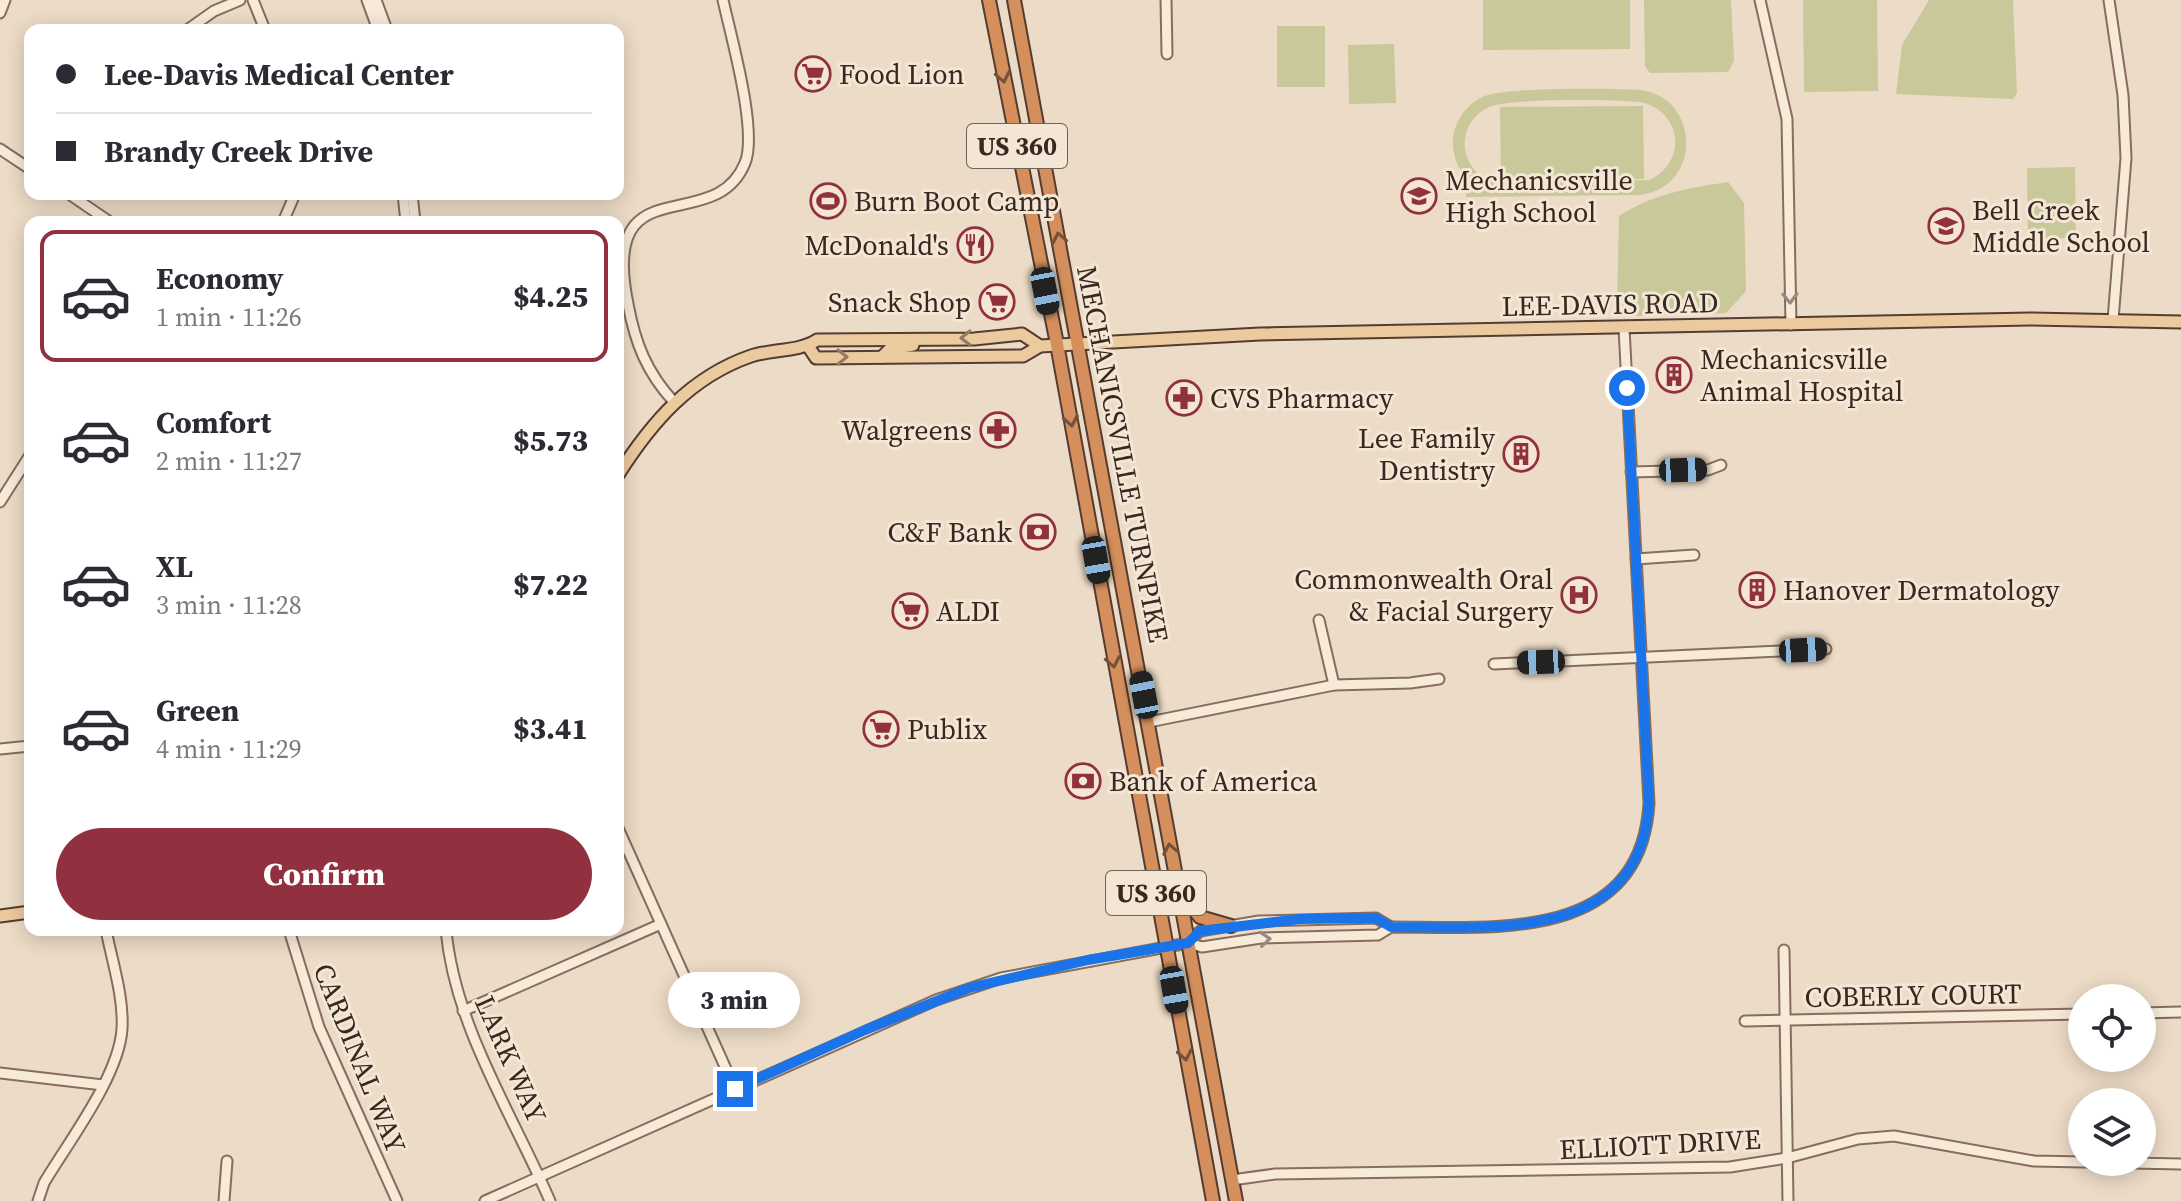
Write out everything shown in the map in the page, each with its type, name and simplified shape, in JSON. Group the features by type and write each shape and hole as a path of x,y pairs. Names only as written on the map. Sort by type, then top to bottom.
{"highway":[{"name":"MECHANICSVILLE TURNPIKE","path":"989,0 1057,344 1213,1201"},
{"name":"MECHANICSVILLE TURNPIKE","path":"1014,0 1236,1201"},
{"path":"1177,885 1188,905 1200,917 1231,926"}],"main road":[{"name":"LEE-DAVIS ROAD","path":"808,346 816,358 1023,356 1040,346 1057,344 1252,334 2113,320 2181,322"},
{"name":"LEE-DAVIS ROAD","path":"624,466 649,430 674,402 713,374 740,360 769,351 808,346 817,340 937,339 1022,334 1040,346"},
{"path":"882,357 890,349 937,339"},
{"path":"0,916 24,913"}],"street":[{"path":"0,13 5,0"},
{"path":"196,24 214,11 240,0"},
{"path":"253,0 263,24"},
{"path":"367,0 376,24"},
{"path":"376,0 385,24"},
{"path":"624,254 627,239 636,224 654,210 720,192 732,183 745,162 749,148 748,124 723,0"},
{"path":"1166,0 1167,54"},
{"path":"1760,0 1787,119 1791,325"},
{"path":"2109,0 2123,95 2126,158 2113,320"},
{"path":"0,149 24,165"},
{"path":"78,200 101,216"},
{"path":"624,290 639,351 656,381 674,402"},
{"path":"485,1201 865,1030 1001,978 1188,943 1202,947 1261,938 1378,935 1391,927 1547,922 1583,910 1622,879 1638,854 1648,818 1624,328"},
{"path":"0,502 24,464"},
{"path":"1631,472 1708,470 1721,465"},
{"path":"1636,559 1694,555"},
{"path":"1319,620 1334,685"},
{"path":"1494,664 1826,649"},
{"path":"1149,722 1334,685 1439,679"},
{"path":"0,749 24,747"},
{"path":"624,841 735,1089"},
{"path":"1188,943 1200,931 1300,919 1376,918 1391,927"},
{"path":"463,1011 661,924"},
{"path":"38,1201 44,1183 117,1057 123,1025 107,936"},
{"name":"CARDINAL WAY","path":"291,936 319,1027 397,1201"},
{"name":"LARK WAY","path":"447,936 451,968 463,1011 550,1201"},
{"path":"1784,950 1788,1201"},
{"path":"2156,1013 2181,1012"},
{"name":"COBERLY COURT","path":"1745,1021 2068,1014"},
{"path":"0,1073 103,1085"},
{"name":"ELLIOTT DRIVE","path":"1232,1180 1275,1174 1685,1170 1787,1158 1843,1142 1894,1136 2034,1161 2181,1164"},
{"path":"224,1201 227,1161"}],"green space":[{"path":"1483,0 1630,0 1630,49 1483,50"},
{"path":"1644,0 1731,0 1734,61 1728,72 1650,73 1645,66"},
{"path":"1803,0 1877,0 1878,91 1804,92"},
{"path":"1929,0 2013,0 2017,93 2013,99 1896,94 1902,45"},
{"path":"1277,26 1325,26 1325,87 1277,87"},
{"path":"1394,44 1396,103 1349,104 1348,45"},
{"path":"1642,90 1662,97 1676,110 1684,126 1686,144 1683,162 1674,177 1659,189 1639,195 1466,197 1466,185 1471,184 1457,163 1453,139 1463,113 1479,99 1514,91","holes":["1613,101 1645,103 1658,109 1673,128 1674,151 1662,172 1650,180 1496,183 1477,173 1466,154 1466,133 1472,120 1489,107 1500,104"]},
{"path":"1643,106 1644,179 1501,180 1500,107"},
{"path":"2075,167 2076,238 2028,239 2027,168"},
{"path":"1728,182 1744,203 1746,291 1726,313 1636,316 1617,305 1619,216 1658,197"}],"place":[{"name":"Food Lion","path":"813,74"},
{"name":"Mechanicsville High School","path":"1419,196"},
{"name":"Burn Boot Camp","path":"828,201"},
{"name":"Bell Creek Middle School","path":"1946,226"},
{"name":"McDonald's","path":"975,245"},
{"name":"Snack Shop","path":"997,302"},
{"name":"Mechanicsville Animal Hospital","path":"1674,375"},
{"name":"CVS Pharmacy","path":"1184,398"},
{"name":"Walgreens","path":"998,430"},
{"name":"Lee Family Dentistry","path":"1521,454"},
{"name":"C&F Bank","path":"1038,532"},
{"name":"Hanover Dermatology","path":"1757,590"},
{"name":"Commonwealth Oral & Facial Surgery","path":"1579,595"},
{"name":"ALDI","path":"910,611"},
{"name":"Publix","path":"881,729"},
{"name":"Bank of America","path":"1083,781"}],"route":[{"path":"735,1089 929,1002 969,988 1001,978 1088,960 1188,943 1200,931 1259,921 1300,919 1376,918 1391,927 1531,924 1564,917 1600,899 1622,879 1638,854 1645,833 1649,803 1627,388"}]}
